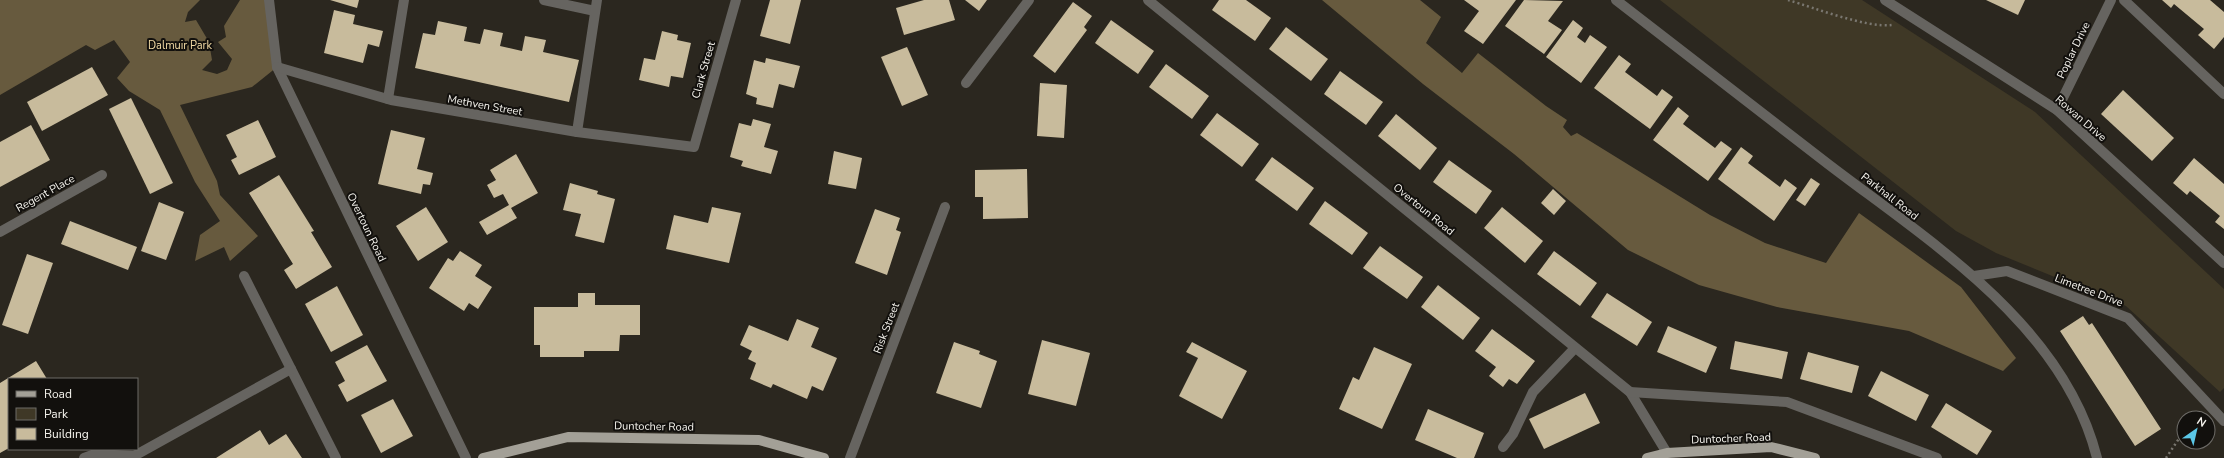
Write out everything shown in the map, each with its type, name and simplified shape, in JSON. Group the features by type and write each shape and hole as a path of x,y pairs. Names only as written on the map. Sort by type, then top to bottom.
{"main road":[{"name":"Duntocher Road","path":"483,458 568,437 759,440 824,458"},
{"name":"Duntocher Road","path":"1647,458 1667,453 1771,447 1816,458"}],"street":[{"name":"Overtoun Road","path":"269,0 277,67 466,458"},
{"path":"388,99 404,0"},
{"path":"544,0 595,11"},
{"path":"577,132 597,0"},
{"name":"Clark Street","path":"694,147 736,0"},
{"path":"966,83 1029,0"},
{"name":"Overtoun Road","path":"1148,0 1630,392 1667,453"},
{"name":"Parkhall Road","path":"1616,0 1974,276 2043,348 2078,406 2096,458"},
{"name":"Rowan Drive","path":"1885,0 2057,110 2224,263"},
{"name":"Poplar Drive","path":"2057,110 2111,0"},
{"path":"2124,0 2224,94"},
{"name":"Methven Street","path":"277,67 388,99 577,132 694,147"},
{"name":"Regent Place","path":"0,232 102,175"},
{"name":"Risk Street","path":"850,458 945,207"},
{"name":"Limetree Drive","path":"1974,276 2007,272 2128,318 2224,421"},
{"path":"244,276 336,458"},
{"path":"1503,447 1512,434 1533,392 1575,348"},
{"path":"84,458 94,454 134,456 291,369"},
{"path":"1630,392 1787,402 1936,458"}],"path":[{"path":"1788,0 1883,26 1902,24 1912,17"},
{"path":"2166,458 2176,443"}],"green space":[{"name":"Dalmuir Park","path":"0,0 200,0 188,12 185,22 196,20 209,42 212,60 202,70 217,74 227,70 232,59 218,42 226,37 224,26 240,0 269,0 277,67 252,87 180,105 217,181 220,195 258,236 230,261 224,247 195,261 200,235 220,221 195,182 160,110 129,91 117,78 130,62 114,40 95,50 86,45 0,95"},
{"path":"1322,0 1420,0 1441,17 1426,43 1462,73 1478,53 1546,106 1567,120 1563,127 1571,136 1577,133 1710,215 1765,243 1826,263 1859,213 1961,287 2016,358 2003,371 1909,331 1777,307 1699,285 1628,250 1514,154 1423,84"},
{"path":"1660,0 1862,0 2035,112 2224,289 2224,388 2220,392 2126,306 1996,253 1956,231"}],"building":[{"path":"330,0 359,0 357,8"},
{"path":"770,0 801,0 790,44 760,36"},
{"path":"924,0 949,0 955,20 904,35 896,8"},
{"path":"965,0 987,0 979,11"},
{"path":"1219,0 1246,0 1271,18 1255,41 1212,10"},
{"path":"1464,0 1516,0 1483,44 1464,31 1479,11"},
{"path":"1524,0 1563,1 1548,21 1562,30 1544,54 1505,26"},
{"path":"1986,0 2025,0 2018,15"},
{"path":"2162,0 2210,0 2224,12 2224,37 2214,49 2198,35 2204,29 2174,4 2171,8"},
{"path":"1073,2 1092,16 1084,27 1087,30 1055,73 1033,56"},
{"path":"334,10 355,15 353,24 383,31 379,47 368,44 363,63 324,53"},
{"path":"1111,20 1154,51 1138,74 1095,43"},
{"path":"1573,20 1583,28 1577,37 1585,43 1590,35 1607,47 1581,83 1546,57"},
{"path":"438,21 467,27 464,41 480,44 484,29 503,33 500,46 522,51 525,36 546,40 543,52 579,60 569,102 415,68 423,33 435,35"},
{"path":"1286,27 1328,59 1311,81 1269,49"},
{"path":"662,31 678,35 677,40 691,43 683,78 671,76 669,87 639,80 644,58 655,60"},
{"path":"907,47 928,95 902,106 881,57"},
{"path":"1619,55 1631,64 1625,72 1657,96 1662,89 1673,97 1650,129 1594,88"},
{"path":"766,58 800,66 794,88 779,84 773,108 756,104 757,98 746,94 754,60 765,63"},
{"path":"1166,64 1209,96 1192,119 1149,87"},
{"path":"92,67 108,95 42,131 27,102"},
{"path":"1340,71 1383,102 1366,125 1324,94"},
{"path":"1040,83 1067,85 1064,138 1037,136"},
{"path":"2123,90 2174,138 2152,161 2101,114"},
{"path":"131,98 173,183 150,194 109,109"},
{"path":"1678,107 1689,116 1683,124 1715,148 1721,141 1732,149 1708,181 1653,140"},
{"path":"1217,113 1259,144 1242,167 1200,135"},
{"path":"1396,114 1437,148 1420,170 1378,136"},
{"path":"753,119 771,124 764,147 778,151 771,174 741,166 743,161 730,157 739,123 751,126"},
{"path":"258,120 276,157 239,175 231,160 237,157 226,135"},
{"path":"31,125 50,160 0,187 0,142"},
{"path":"391,130 425,138 417,169 433,173 430,185 423,184 421,194 378,184"},
{"path":"1741,147 1753,156 1748,163 1780,187 1785,179 1797,188 1774,221 1718,179"},
{"path":"834,151 862,158 856,189 828,184"},
{"path":"516,154 538,193 511,208 517,218 487,235 479,222 509,205 503,194 494,198 487,185 496,180 490,170"},
{"path":"1272,157 1314,188 1297,211 1255,180"},
{"path":"2194,158 2224,184 2224,229 2215,222 2220,216 2190,191 2187,195 2173,183"},
{"path":"1449,160 1492,191 1476,214 1433,182"},
{"path":"1027,169 1028,218 983,219 983,197 975,197 975,170"},
{"path":"279,175 314,231 311,232 332,267 296,289 284,270 293,264 249,193"},
{"path":"1811,178 1820,184 1805,206 1796,200"},
{"path":"570,183 598,191 597,194 615,199 604,243 575,236 581,214 563,210"},
{"path":"1553,189 1566,201 1554,215 1541,203"},
{"path":"1325,201 1368,233 1352,255 1309,224"},
{"path":"159,202 184,212 166,260 141,251"},
{"path":"426,207 448,242 418,261 396,226"},
{"path":"712,207 741,213 729,263 666,249 674,215 708,223"},
{"path":"1502,207 1543,241 1525,263 1484,228"},
{"path":"875,209 900,218 896,230 901,232 887,275 855,263"},
{"path":"70,221 137,247 128,270 61,244"},
{"path":"1380,246 1423,277 1407,299 1363,268"},
{"path":"460,251 482,265 475,276 492,287 478,309 469,303 464,311 429,288 448,258 453,261"},
{"path":"1554,251 1597,283 1580,306 1537,274"},
{"path":"27,254 53,263 28,334 2,325"},
{"path":"1438,285 1480,318 1463,340 1421,307"},
{"path":"337,286 363,335 331,352 305,304"},
{"path":"578,293 595,293 595,305 640,305 640,335 620,335 619,351 584,351 584,357 540,357 540,345 534,345 534,307 578,307"},
{"path":"1607,293 1652,322 1637,346 1591,317"},
{"path":"2083,316 2089,325 2092,323 2161,429 2135,446 2060,331"},
{"path":"797,319 819,328 811,347 837,358 823,391 812,386 807,399 773,384 771,388 750,379 756,363 748,359 752,351 740,345 749,325 788,341"},
{"path":"1668,326 1717,347 1706,373 1657,352"},
{"path":"1492,329 1535,361 1517,384 1509,379 1503,387 1489,376 1496,367 1475,351"},
{"path":"1042,340 1090,353 1076,406 1028,394"},
{"path":"1735,341 1788,352 1782,379 1730,369"},
{"path":"954,342 980,351 979,354 997,361 981,408 936,393"},
{"path":"1192,342 1247,371 1222,419 1179,396 1198,358 1186,352"},
{"path":"367,345 387,381 347,402 338,385 345,381 335,362"},
{"path":"1374,347 1412,364 1382,429 1339,409 1353,377 1359,380"},
{"path":"1808,352 1859,366 1852,393 1800,379"},
{"path":"36,361 46,378 8,378"},
{"path":"1881,371 1929,395 1916,421 1868,396"},
{"path":"8,378 8,449 0,453 0,383"},
{"path":"1585,393 1600,423 1544,449 1529,419"},
{"path":"393,399 413,436 381,453 361,415"},
{"path":"1946,403 1992,431 1977,455 1931,427"},
{"path":"1428,409 1484,433 1474,458 1457,458 1415,440"},
{"path":"260,430 269,445 286,434 302,458 216,458"}]}
